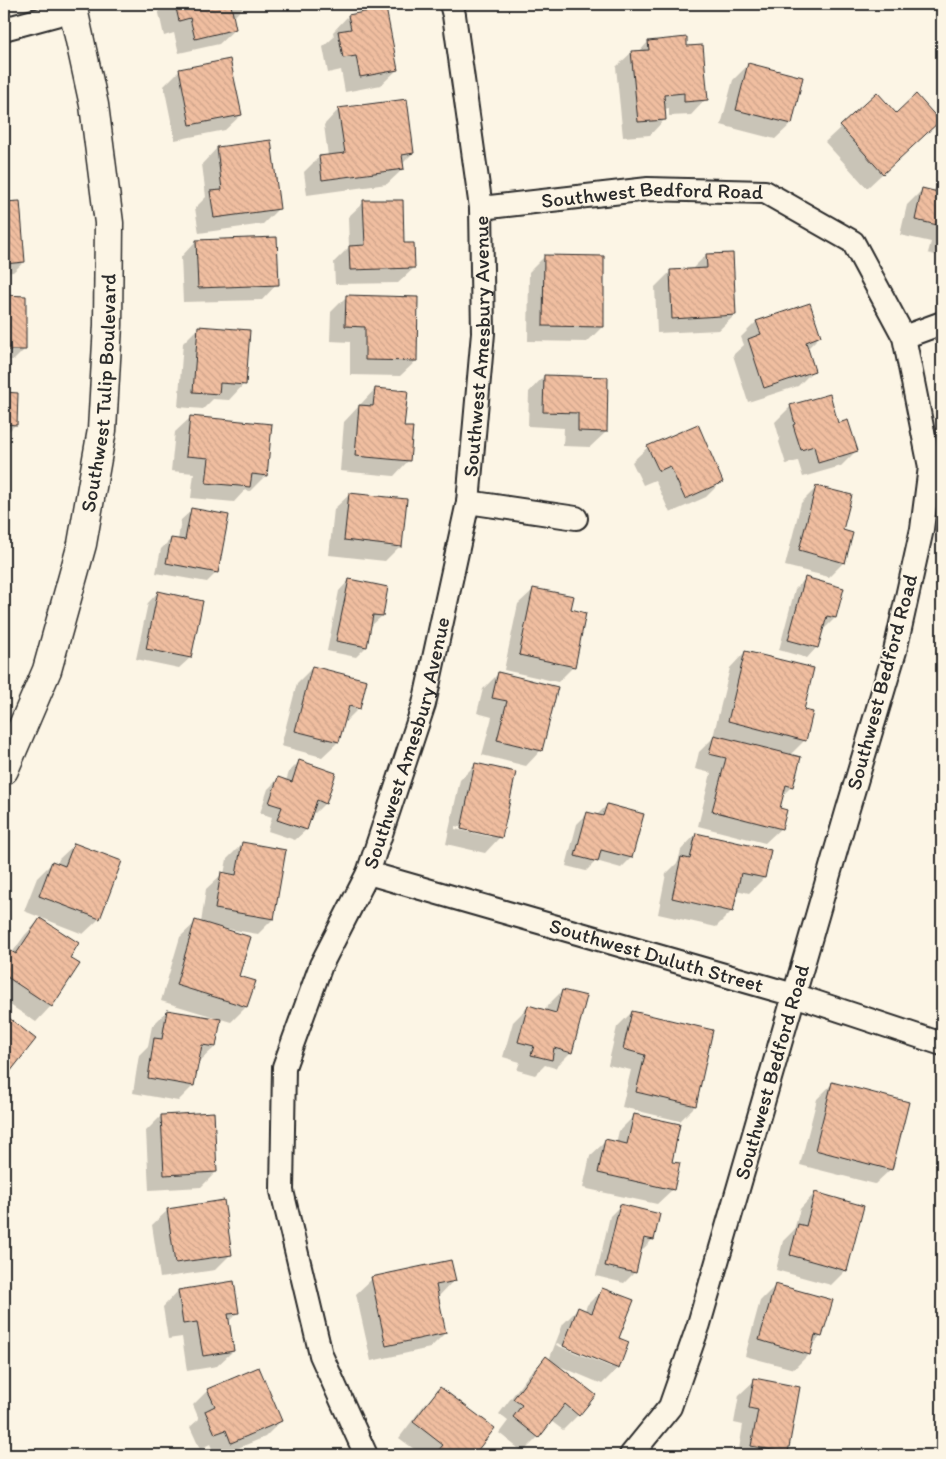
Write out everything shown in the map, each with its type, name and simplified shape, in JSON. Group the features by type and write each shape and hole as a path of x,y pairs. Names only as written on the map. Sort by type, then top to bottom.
{"street":[{"name":"Southwest Amesbury Avenue","path":"366,1455 321,1355 282,1191 284,1067 321,965 368,873 424,704 468,502 483,333 481,208 451,4"},
{"path":"4,29 73,7"},
{"name":"Southwest Tulip Boulevard","path":"4,770 47,670 82,544 102,430 108,325 109,223 94,105 73,7"},
{"name":"Southwest Bedford Road","path":"481,208 648,189 765,192 853,242 904,337 930,468 922,529 895,651 699,1324 670,1407 631,1455"},
{"path":"904,337 942,323"},
{"path":"468,502 576,518"},
{"name":"Southwest Duluth Street","path":"368,873 794,995 942,1044"}],"building":[{"path":"175,4 237,4 231,5 236,29 195,39 190,18 179,21"},
{"path":"386,8 398,70 360,77 356,56 343,58 338,31 351,29 348,15"},
{"path":"687,37 687,46 703,45 708,100 684,102 684,93 664,95 666,120 638,122 631,51 649,50 648,41"},
{"path":"230,59 242,115 190,125 179,69"},
{"path":"748,63 803,77 792,124 736,110"},
{"path":"877,92 896,113 916,94 940,121 883,174 840,126"},
{"path":"407,99 414,153 402,155 404,169 322,180 319,156 345,153 338,108"},
{"path":"271,140 280,209 214,218 210,191 222,190 217,147"},
{"path":"941,182 942,226 915,220 922,188 938,192"},
{"path":"363,200 403,200 404,243 414,243 415,268 350,270 349,246 365,245"},
{"path":"20,201 25,262 4,264 4,202"},
{"path":"277,237 279,285 198,288 196,240"},
{"path":"733,253 736,315 672,319 670,270 707,268 706,254"},
{"path":"544,255 604,256 604,327 543,326"},
{"path":"4,295 26,296 26,350 4,350"},
{"path":"346,295 418,297 417,361 365,360 365,327 345,326"},
{"path":"810,303 821,336 806,342 815,371 764,388 748,339 761,334 756,321"},
{"path":"198,326 250,330 246,385 220,383 219,394 193,392"},
{"path":"544,375 608,377 607,432 578,431 578,413 543,412"},
{"path":"375,388 408,391 404,427 413,427 410,461 355,456 359,405 373,406"},
{"path":"4,392 18,393 17,425 4,424"},
{"path":"830,394 838,423 848,420 858,451 818,463 814,446 801,450 793,425 795,424 790,405"},
{"path":"190,416 272,424 267,476 252,474 250,487 206,483 209,458 186,456"},
{"path":"698,424 723,482 685,499 670,466 659,471 647,446"},
{"path":"816,486 852,495 843,530 853,533 845,563 799,550"},
{"path":"349,493 407,499 402,547 344,540"},
{"path":"191,508 229,515 218,573 166,563 171,538 185,540"},
{"path":"805,577 844,588 836,618 827,616 818,648 788,640"},
{"path":"349,579 388,587 383,616 373,615 367,647 336,641"},
{"path":"533,588 574,596 571,609 586,613 575,667 519,655"},
{"path":"158,591 203,601 191,658 146,649"},
{"path":"745,651 814,668 804,710 813,712 806,741 728,721"},
{"path":"312,666 367,680 360,709 349,706 339,742 295,731"},
{"path":"498,672 558,687 542,751 497,740 507,701 492,698"},
{"path":"714,735 801,757 793,787 786,785 780,808 787,810 782,829 712,811 726,758 709,754"},
{"path":"299,760 336,773 326,804 317,800 307,830 277,820 282,807 269,803 278,777 292,782"},
{"path":"475,763 516,772 502,838 461,829"},
{"path":"607,804 644,814 632,858 601,850 598,862 575,856 587,812 603,816"},
{"path":"696,833 771,850 765,878 741,873 733,912 672,898 681,857 690,859"},
{"path":"242,842 286,850 274,919 215,909 221,872 236,875"},
{"path":"74,843 122,861 100,919 39,896 52,861 65,866"},
{"path":"40,918 79,943 70,958 80,964 52,1007 4,975 4,952 6,948 16,954"},
{"path":"195,920 251,937 239,976 256,981 247,1007 176,985"},
{"path":"562,990 587,996 572,1053 554,1048 552,1060 531,1055 534,1046 518,1042 528,1005 556,1013"},
{"path":"167,1010 221,1019 216,1047 202,1045 194,1086 148,1078 154,1038 162,1039"},
{"path":"632,1011 713,1030 696,1106 636,1092 645,1055 623,1049"},
{"path":"4,1014 36,1039 6,1077 4,1075"},
{"path":"832,1082 909,1102 892,1170 815,1150"},
{"path":"214,1112 217,1172 164,1175 161,1115"},
{"path":"634,1114 680,1124 672,1162 680,1163 674,1190 598,1173 605,1139 627,1144"},
{"path":"815,1192 864,1206 847,1271 790,1255 798,1224 806,1226"},
{"path":"224,1200 232,1255 175,1263 167,1209"},
{"path":"620,1204 660,1214 654,1240 644,1238 636,1273 605,1266"},
{"path":"451,1260 456,1281 436,1285 446,1333 386,1346 371,1277"},
{"path":"234,1281 239,1313 228,1314 234,1351 203,1356 197,1322 183,1324 178,1290"},
{"path":"775,1284 833,1300 822,1337 815,1335 810,1355 759,1340"},
{"path":"602,1288 634,1300 619,1338 629,1342 619,1369 563,1346 578,1307 592,1313"},
{"path":"546,1356 596,1395 579,1416 565,1404 539,1438 513,1417 522,1405 513,1399"},
{"path":"259,1367 282,1421 231,1443 226,1430 215,1434 205,1411 215,1406 207,1389"},
{"path":"754,1378 800,1387 788,1453 751,1446 758,1410 749,1408"},
{"path":"440,1387 495,1428 474,1455 442,1455 437,1452 443,1445 413,1422"}]}
